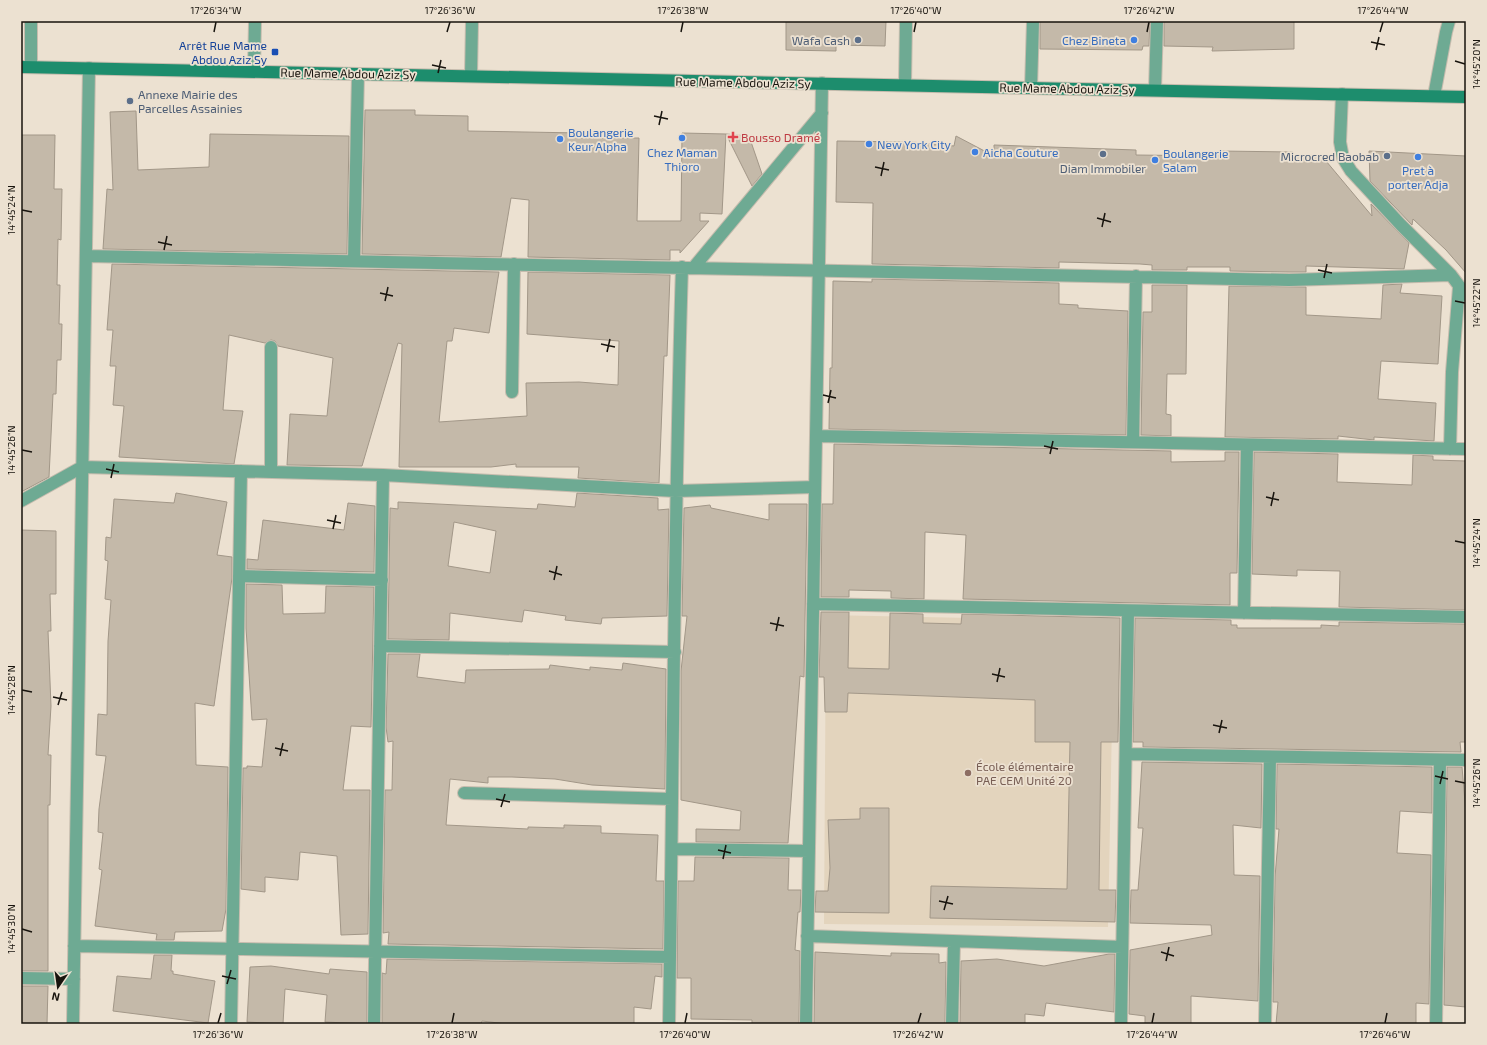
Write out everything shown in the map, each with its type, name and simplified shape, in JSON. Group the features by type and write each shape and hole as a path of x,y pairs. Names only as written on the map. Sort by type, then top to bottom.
{"street":[{"path":"26,67 31,21"},
{"path":"254,71 255,21"},
{"path":"471,76 472,21"},
{"path":"905,85 906,21"},
{"path":"1031,88 1032,21"},
{"path":"1156,90 1157,21"},
{"path":"1434,96 1449,21"},
{"name":"Rue Mame Abdou Aziz Sy","path":"26,67 1466,97"},
{"path":"73,1024 89,68"},
{"path":"354,261 358,74"},
{"path":"806,1024 822,83"},
{"path":"1342,94 1340,142 1344,158 1351,171 1401,225 1451,275 1462,291 1452,372 1450,449"},
{"path":"668,1024 675,652 675,491 688,267 822,113"},
{"path":"86,256 1289,280 1451,275"},
{"path":"512,392 514,264"},
{"path":"1133,442 1136,276"},
{"path":"271,347 271,472"},
{"path":"816,436 1466,449"},
{"path":"1244,613 1247,445"},
{"path":"21,501 82,467 384,475 675,491 815,487"},
{"path":"231,1024 241,471"},
{"path":"374,1024 384,475"},
{"path":"239,576 382,580"},
{"path":"813,604 1466,617"},
{"path":"1121,1024 1128,611"},
{"path":"380,646 675,652"},
{"path":"1126,754 1466,760"},
{"path":"1265,1024 1270,757"},
{"path":"1436,1024 1440,760"},
{"path":"464,792 672,799"},
{"path":"672,849 809,851"},
{"path":"807,936 1122,947"},
{"path":"952,1024 954,942"},
{"path":"74,946 670,958"},
{"path":"21,978 74,979"}],"shaded area":[{"name":"École élémentaire PAE CEM Unité 20","path":"826,615 1114,621 1108,927 824,924"}],"building":[{"path":"786,21 886,21 885,46 836,45 836,51 786,50"},
{"path":"1040,21 1150,21 1149,46 1143,46 1142,50 1040,49"},
{"path":"1164,21 1294,21 1294,49 1212,51 1213,47 1164,46"},
{"path":"365,110 415,110 415,115 468,116 468,131 581,133 581,138 639,138 637,221 681,221 682,133 726,134 722,214 700,213 700,221 709,221 680,253 680,250 670,250 670,260 528,257 529,200 511,198 501,257 362,254"},
{"path":"136,111 138,170 209,167 210,134 349,136 347,254 103,249 107,189 113,190 110,112"},
{"path":"726,134 749,136 762,174 752,186"},
{"path":"21,135 55,135 54,189 62,189 61,240 58,239 57,285 60,285 59,324 62,324 61,360 57,360 56,394 53,394 49,477 21,492"},
{"path":"956,136 994,156 994,145 1136,150 1136,155 1219,156 1219,151 1293,152 1293,156 1321,155 1372,216 1371,204 1409,243 1404,269 1306,266 1306,272 1289,272 1230,271 1230,267 1187,267 1187,270 1152,270 1152,265 1059,262 1059,268 872,264 873,203 836,202 837,141 912,142 954,146"},
{"path":"1369,151 1466,156 1466,273 1446,250 1413,219 1412,225 1370,181"},
{"path":"112,264 499,272 489,333 454,328 452,341 447,341 439,422 527,416 526,383 579,382 618,385 619,341 527,334 528,272 670,275 667,356 664,356 659,483 578,478 579,467 516,467 516,464 491,467 399,467 402,344 398,343 362,466 287,465 290,414 327,416 333,358 278,346 275,341 271,340 265,343 229,335 223,410 243,411 234,464 119,457 124,406 113,405 116,366 110,366 113,330 107,330"},
{"path":"872,279 1059,283 1059,304 1078,305 1078,308 1128,311 1126,435 829,429 830,368 832,368 833,281 872,282"},
{"path":"1402,284 1400,293 1442,296 1438,364 1381,361 1378,399 1436,403 1434,441 1374,437 1374,440 1338,436 1338,439 1225,437 1229,286 1306,287 1306,315 1381,319 1383,285"},
{"path":"1152,285 1187,285 1186,374 1167,374 1166,414 1171,415 1171,436 1141,435 1143,312 1152,312"},
{"path":"834,444 1171,451 1171,462 1225,461 1225,452 1239,452 1237,573 1230,573 1230,605 963,599 966,535 925,532 924,599 891,598 891,591 849,590 849,597 821,597 822,504 833,504"},
{"path":"1254,452 1338,454 1337,482 1412,485 1413,455 1433,456 1433,460 1466,461 1466,610 1339,607 1340,571 1297,570 1297,576 1252,574"},
{"path":"176,493 227,502 217,555 232,557 232,578 214,706 195,703 196,765 228,767 226,909 222,931 175,932 174,940 156,940 157,934 95,926 102,870 99,869 103,833 98,832 99,809 106,756 96,755 98,714 107,715 108,641 111,600 105,599 108,561 105,560 106,537 111,538 114,499 174,503"},
{"path":"577,493 658,498 658,510 669,509 667,616 602,618 601,624 565,620 566,616 524,610 522,622 450,613 449,640 388,639 390,508 398,509 398,502 537,509 538,504 575,507","holes":["454,522 496,531 490,573 448,566"]},
{"path":"348,503 375,506 374,572 247,569 247,559 258,560 263,520 344,530"},
{"path":"769,504 807,504 804,677 800,676 788,843 696,842 696,829 740,830 741,811 681,800 681,671 687,616 682,616 684,508 710,505 711,508 769,520"},
{"path":"21,530 56,531 56,594 50,594 51,631 48,631 51,706 48,755 51,755 50,805 48,805 48,971 21,971"},
{"path":"246,584 282,585 283,614 325,613 326,586 374,587 371,727 351,726 343,790 370,790 368,934 341,935 337,856 300,852 298,880 265,877 265,892 241,889 243,768 247,768 247,766 262,767 267,719 252,720 246,628"},
{"path":"821,612 849,612 848,668 889,669 890,613 923,614 923,623 961,624 962,614 1120,618 1118,742 1101,742 1099,890 1116,890 1115,922 930,918 931,886 1067,889 1070,742 1035,742 1035,700 848,693 847,712 825,712 824,677 819,677"},
{"path":"1135,618 1231,620 1231,625 1237,625 1237,628 1321,628 1321,625 1339,626 1339,622 1466,624 1466,742 1460,742 1461,752 1143,747 1143,742 1133,742"},
{"path":"388,654 420,654 417,677 465,683 466,670 549,669 550,665 590,670 590,667 622,670 623,663 666,669 665,789 592,785 555,779 512,777 488,777 488,783 450,779 446,825 528,829 528,827 564,828 564,825 601,826 601,833 658,835 656,881 664,881 663,949 388,944 389,932 383,933 385,790 392,790 393,741 388,742 386,727"},
{"path":"1142,762 1262,764 1261,828 1233,825 1234,875 1260,876 1258,1001 1191,996 1191,1024 1145,1024 1145,1016 1129,1014 1130,950 1212,935 1211,925 1130,923 1131,890 1138,890 1143,828 1138,828"},
{"path":"1277,764 1432,767 1432,813 1400,811 1397,853 1431,855 1429,1004 1416,1003 1416,1024 1276,1024 1278,1002 1273,1002 1275,877 1279,829 1276,829"},
{"path":"1447,767 1462,767 1466,814 1466,1007 1444,1005"},
{"path":"860,808 889,808 889,913 815,912 816,891 828,891 830,868 828,820 860,819"},
{"path":"695,857 789,858 788,890 801,890 795,950 800,951 799,1024 752,1024 752,1020 691,1019 691,978 677,978 678,881 694,881"},
{"path":"815,952 891,956 891,953 939,954 939,963 946,962 945,1024 814,1024"},
{"path":"1115,954 1114,1012 1046,1003 1044,1016 1025,1014 1025,1024 960,1024 961,961 997,959 1044,966"},
{"path":"154,955 172,955 171,971 173,971 173,974 215,981 208,1023 113,1011 117,976 151,979"},
{"path":"387,959 662,964 662,977 655,976 651,1009 634,1007 634,1024 507,1024 482,1021 481,1024 382,1024 382,973 386,974"},
{"path":"271,966 329,974 330,969 367,972 367,1024 325,1022 327,995 285,989 283,1024 247,1022 250,967"},
{"path":"21,986 48,986 47,1024 21,1024"}],"place":[{"name":"Wafa Cash","path":"858,40"},
{"name":"Chez Bineta","path":"1134,40"},
{"name":"Arrêt Rue Mame Abdou Aziz Sy","path":"275,52"},
{"name":"Annexe Mairie des Parcelles Assainies","path":"130,101"},
{"name":"Bousso Dramé","path":"733,137"},
{"name":"Chez Maman Thioro","path":"682,138"},
{"name":"Boulangerie Keur Alpha","path":"560,139"},
{"name":"New York City","path":"869,144"},
{"name":"Aicha Couture","path":"975,152"},
{"name":"Diam Immobiler","path":"1103,154"},
{"name":"Microcred Baobab","path":"1387,156"},
{"name":"Pret à porter Adja","path":"1418,157"},
{"name":"Boulangerie Salam","path":"1155,160"},
{"name":"École élémentaire PAE CEM Unité 20","path":"968,773"}]}
